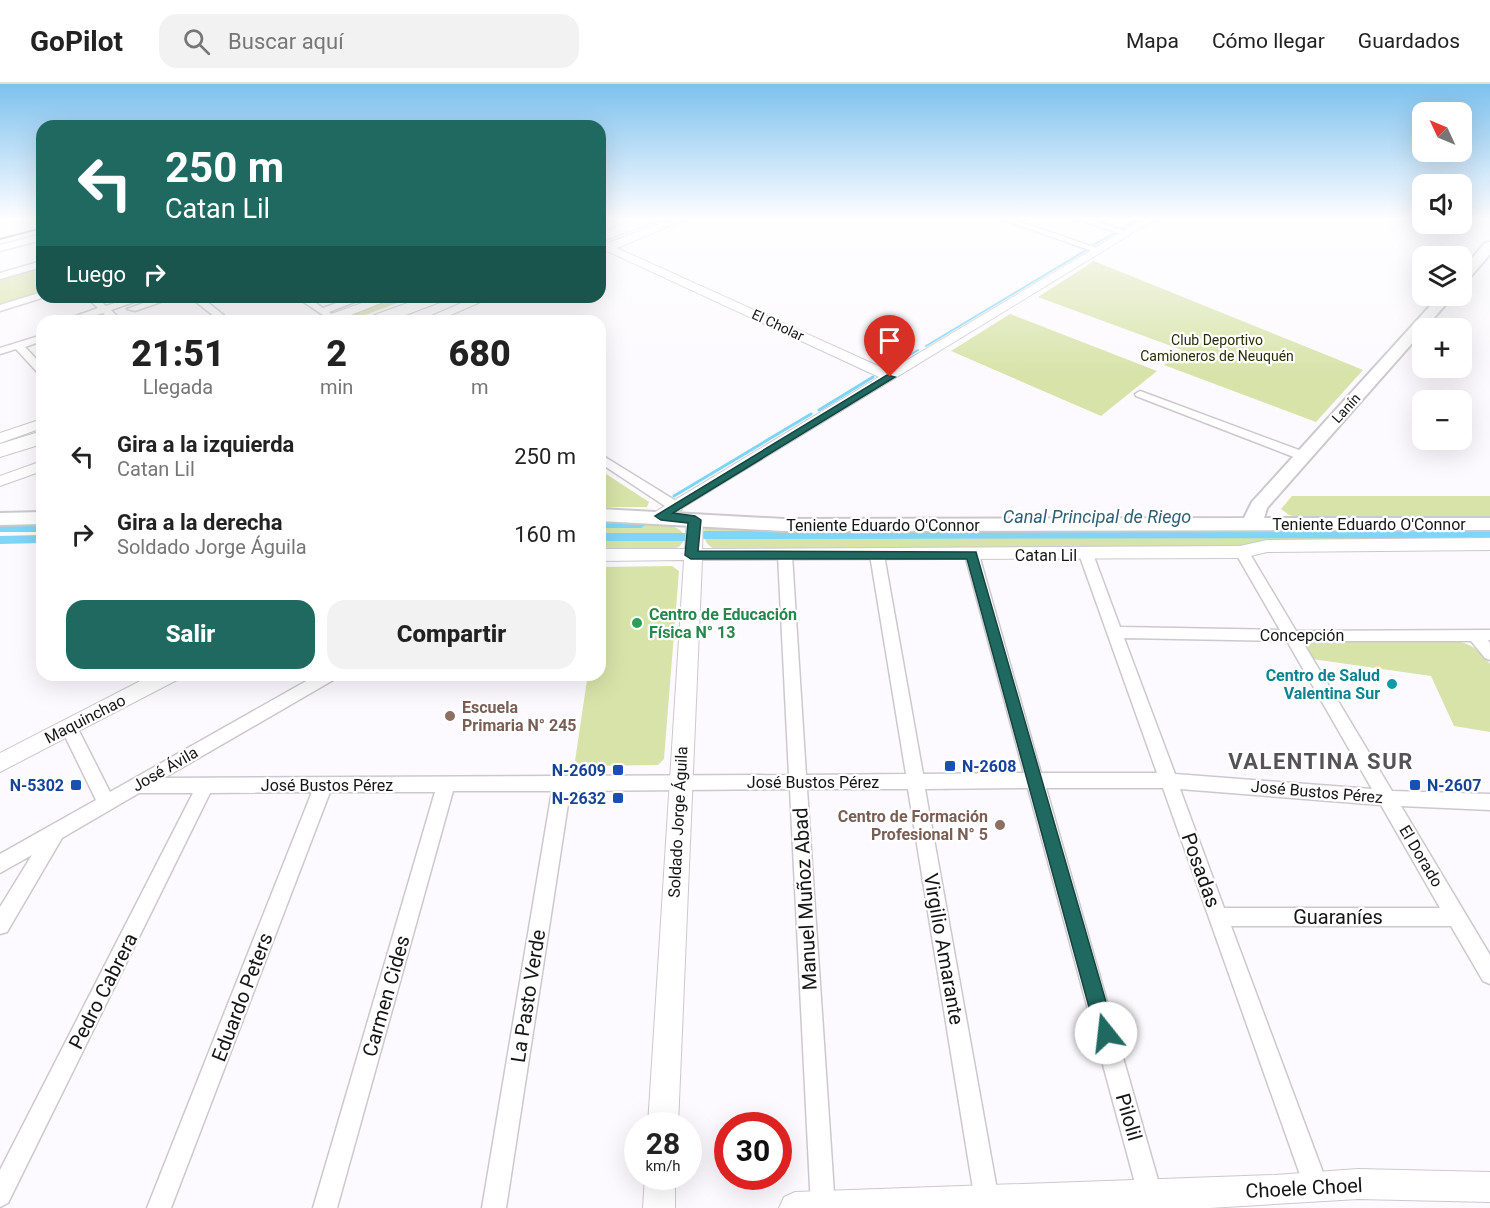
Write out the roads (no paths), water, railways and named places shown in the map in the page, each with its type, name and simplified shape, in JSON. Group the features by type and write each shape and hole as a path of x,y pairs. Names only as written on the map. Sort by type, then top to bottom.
{"highway":[{"path":"376,315 408,303"},
{"path":"394,315 424,303"},
{"path":"0,451 36,439"},
{"path":"0,458 36,446"}],"main road":[{"name":"Lanín","path":"1254,524 1254,516 1259,506 1437,306"},
{"name":"Teniente Eduardo O'Connor","path":"606,515 669,511 695,520 784,525 1490,524"},
{"path":"0,519 36,518"}],"street":[{"path":"0,276 19,270"},
{"name":"El Cholar","path":"658,270 890,377"},
{"path":"606,463 669,511 1065,270"},
{"path":"0,308 36,297"},
{"path":"98,303 111,315"},
{"path":"111,315 132,303"},
{"path":"111,315 150,303"},
{"path":"203,303 218,315"},
{"path":"308,303 324,315"},
{"path":"330,315 351,303"},
{"path":"332,315 371,303"},
{"path":"441,315 471,303"},
{"path":"0,342 36,331"},
{"path":"0,351 36,340"},
{"path":"18,345 36,365"},
{"path":"1140,394 1303,456"},
{"path":"0,438 36,425"},
{"path":"0,481 36,468"},
{"name":"Soldado Jorge Águila","path":"664,1112 691,555 695,520"},
{"name":"Catan Lil","path":"606,555 1086,554 1242,552 1267,546 1490,544"},
{"name":"El Dorado","path":"1242,552 1490,974"},
{"name":"Posadas","path":"1086,554 1316,1186"},
{"name":"Manuel Muñoz Abad","path":"785,555 798,782 809,1207"},
{"name":"Virgilio Amarante","path":"878,555 987,1201"},
{"name":"Pilolil","path":"972,555 1150,1194"},
{"name":"Concepción","path":"1115,632 1291,636 1483,635"},
{"path":"1483,635 1490,654"},
{"name":"Maquinchao","path":"0,763 159,681"},
{"name":"José Ávila","path":"0,864 320,681"},
{"path":"69,728 107,803"},
{"name":"José Bustos Pérez","path":"136,786 1169,781 1387,798 1490,802"},
{"name":"Carmen Cides","path":"325,1208 446,784"},
{"name":"La Pasto Verde","path":"494,1208 562,784"},
{"name":"Eduardo Peters","path":"159,1208 324,785"},
{"name":"Pedro Cabrera","path":"0,1195 205,786"},
{"path":"0,925 57,831"},
{"name":"Guaraníes","path":"1218,917 1458,917"},
{"name":"Choele Choel","path":"809,1207 1358,1184 1490,1187"},
{"path":"659,1208 660,1190"}],"waterway":[{"path":"926,346 1052,270"},
{"path":"884,371 918,350"},
{"path":"819,410 873,377"},
{"path":"674,496 811,414"},
{"name":"Canal Principal de Riego","path":"606,524 641,524"},
{"name":"Canal Principal de Riego","path":"0,528 36,528"},
{"name":"Canal Principal de Riego","path":"704,535 1490,534"},
{"path":"606,537 686,537"},
{"path":"0,540 36,539"}],"place":[{"name":"Centro de Educación Física N° 13","path":"637,623"},
{"name":"Centro de Salud Valentina Sur","path":"1392,684"},
{"name":"Escuela Primaria N° 245","path":"450,716"},
{"name":"N-2608","path":"950,766"},
{"name":"N-2609","path":"618,770"},
{"name":"N-5302","path":"76,785"},
{"name":"N-2607","path":"1415,785"},
{"name":"N-2632","path":"618,798"},
{"name":"Centro de Formación Profesional N° 5","path":"1000,825"}],"district":[{"name":"VALENTINA SUR","path":"1321,761"}],"park label":[{"name":"Club Deportivo Camioneros de Neuquén","path":"1217,348"}]}
